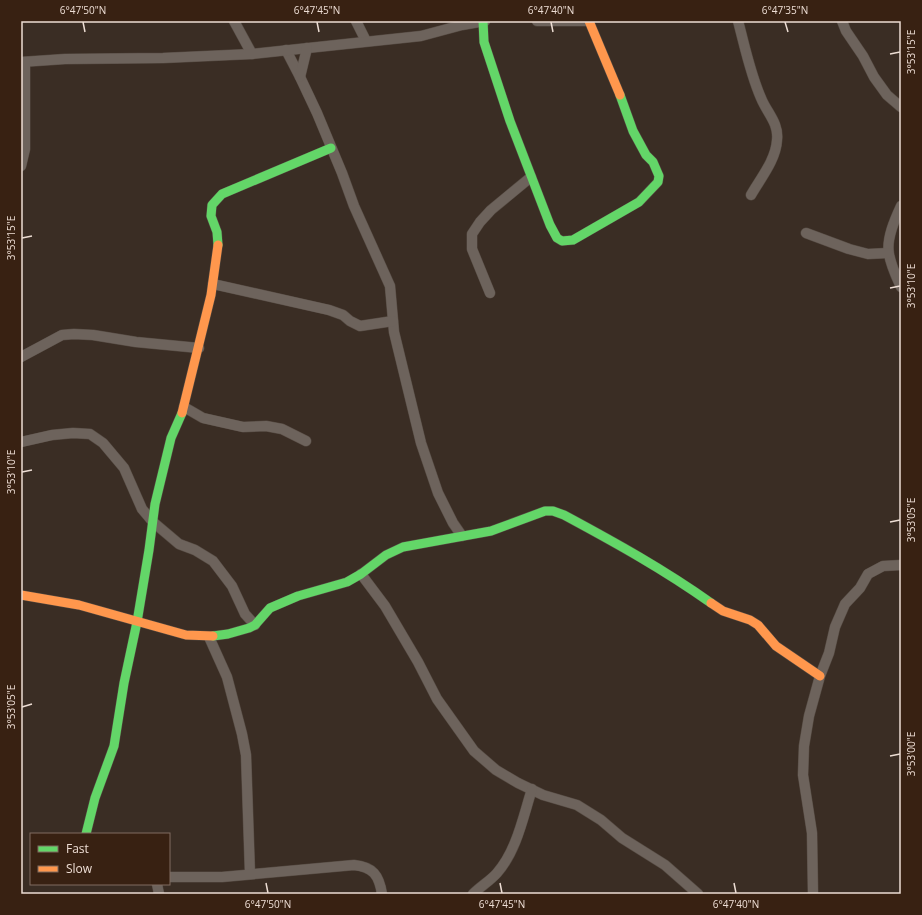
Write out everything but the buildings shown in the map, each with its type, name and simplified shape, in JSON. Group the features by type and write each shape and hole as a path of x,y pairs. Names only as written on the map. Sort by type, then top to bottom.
{"street":[{"path":"234,21 252,54"},
{"path":"356,21 366,41"},
{"path":"21,166 25,149 23,62 65,59 162,58 252,54 421,36 484,21 482,34 486,52 510,121 550,225 557,238 562,241 573,240 625,212 639,202 658,182 659,176 653,162 646,154 633,131 609,67 588,21 537,21"},
{"path":"738,21 751,71 761,99 774,120 777,131 776,148 771,160 751,195"},
{"path":"842,21 846,31 887,95 901,107"},
{"path":"300,77 307,48"},
{"path":"286,50 300,77 354,206 390,286 394,332 421,443 438,493 453,523 462,536"},
{"path":"86,833 95,798 114,746 124,683 137,622 155,504 171,438 184,407 213,284 218,249 217,232 211,216 212,205 222,194 331,148"},
{"path":"490,293 472,249 472,234 491,210 531,177"},
{"path":"901,206 889,241 888,253 901,287"},
{"path":"806,233 868,254 888,253"},
{"path":"213,284 283,301 322,308 343,314 350,321 360,326 393,321"},
{"path":"21,357 62,335 74,334 199,348"},
{"path":"184,407 203,418 243,427 266,426 282,429 306,441"},
{"path":"21,442 52,435 73,433 90,434 103,443 124,468 142,509 153,522 179,544 195,550 213,561 232,586 246,614 254,625"},
{"path":"21,595 79,605 186,635 209,637 228,634 249,628 254,625 270,608 279,604 298,596 347,582 362,574 386,555 403,547 491,531 545,511 553,511 564,515 633,552 676,578 723,611 750,620 758,625 776,646 820,676"},
{"path":"813,894 812,833 803,775 804,746 809,716 820,676 829,653 835,628 845,604 860,588 868,574 883,566 901,565"},
{"path":"362,574 385,606 418,662 437,699 474,751 496,770 543,795 577,806 600,820 622,838 665,865 698,894"},
{"path":"209,637 227,677 246,755 250,874"},
{"path":"479,892 497,872 509,854 519,834 532,789"},
{"path":"170,877 222,877 354,865 367,867 376,876 381,884 382,894"}],"traffic: fast":[{"path":"483,21 484,42 510,121 550,225 557,238 562,241 573,240 639,202 658,182 659,176 653,162 646,155 633,131 620,95"},
{"path":"218,245 217,232 211,216 212,205 222,194 331,148"},
{"path":"86,833 95,798 114,746 124,683 137,622 155,504 171,438 182,413"},
{"path":"213,636 228,634 249,628 255,625 270,608 298,596 347,582 361,574 386,555 403,547 491,531 545,511 553,511 564,515 602,536 657,568 711,603"}],"traffic: slow":[{"path":"589,21 620,95"},
{"path":"182,413 211,295 218,245"},
{"path":"21,595 79,605 186,635 213,636"},
{"path":"711,603 723,611 750,620 758,625 776,646 820,676"}]}
